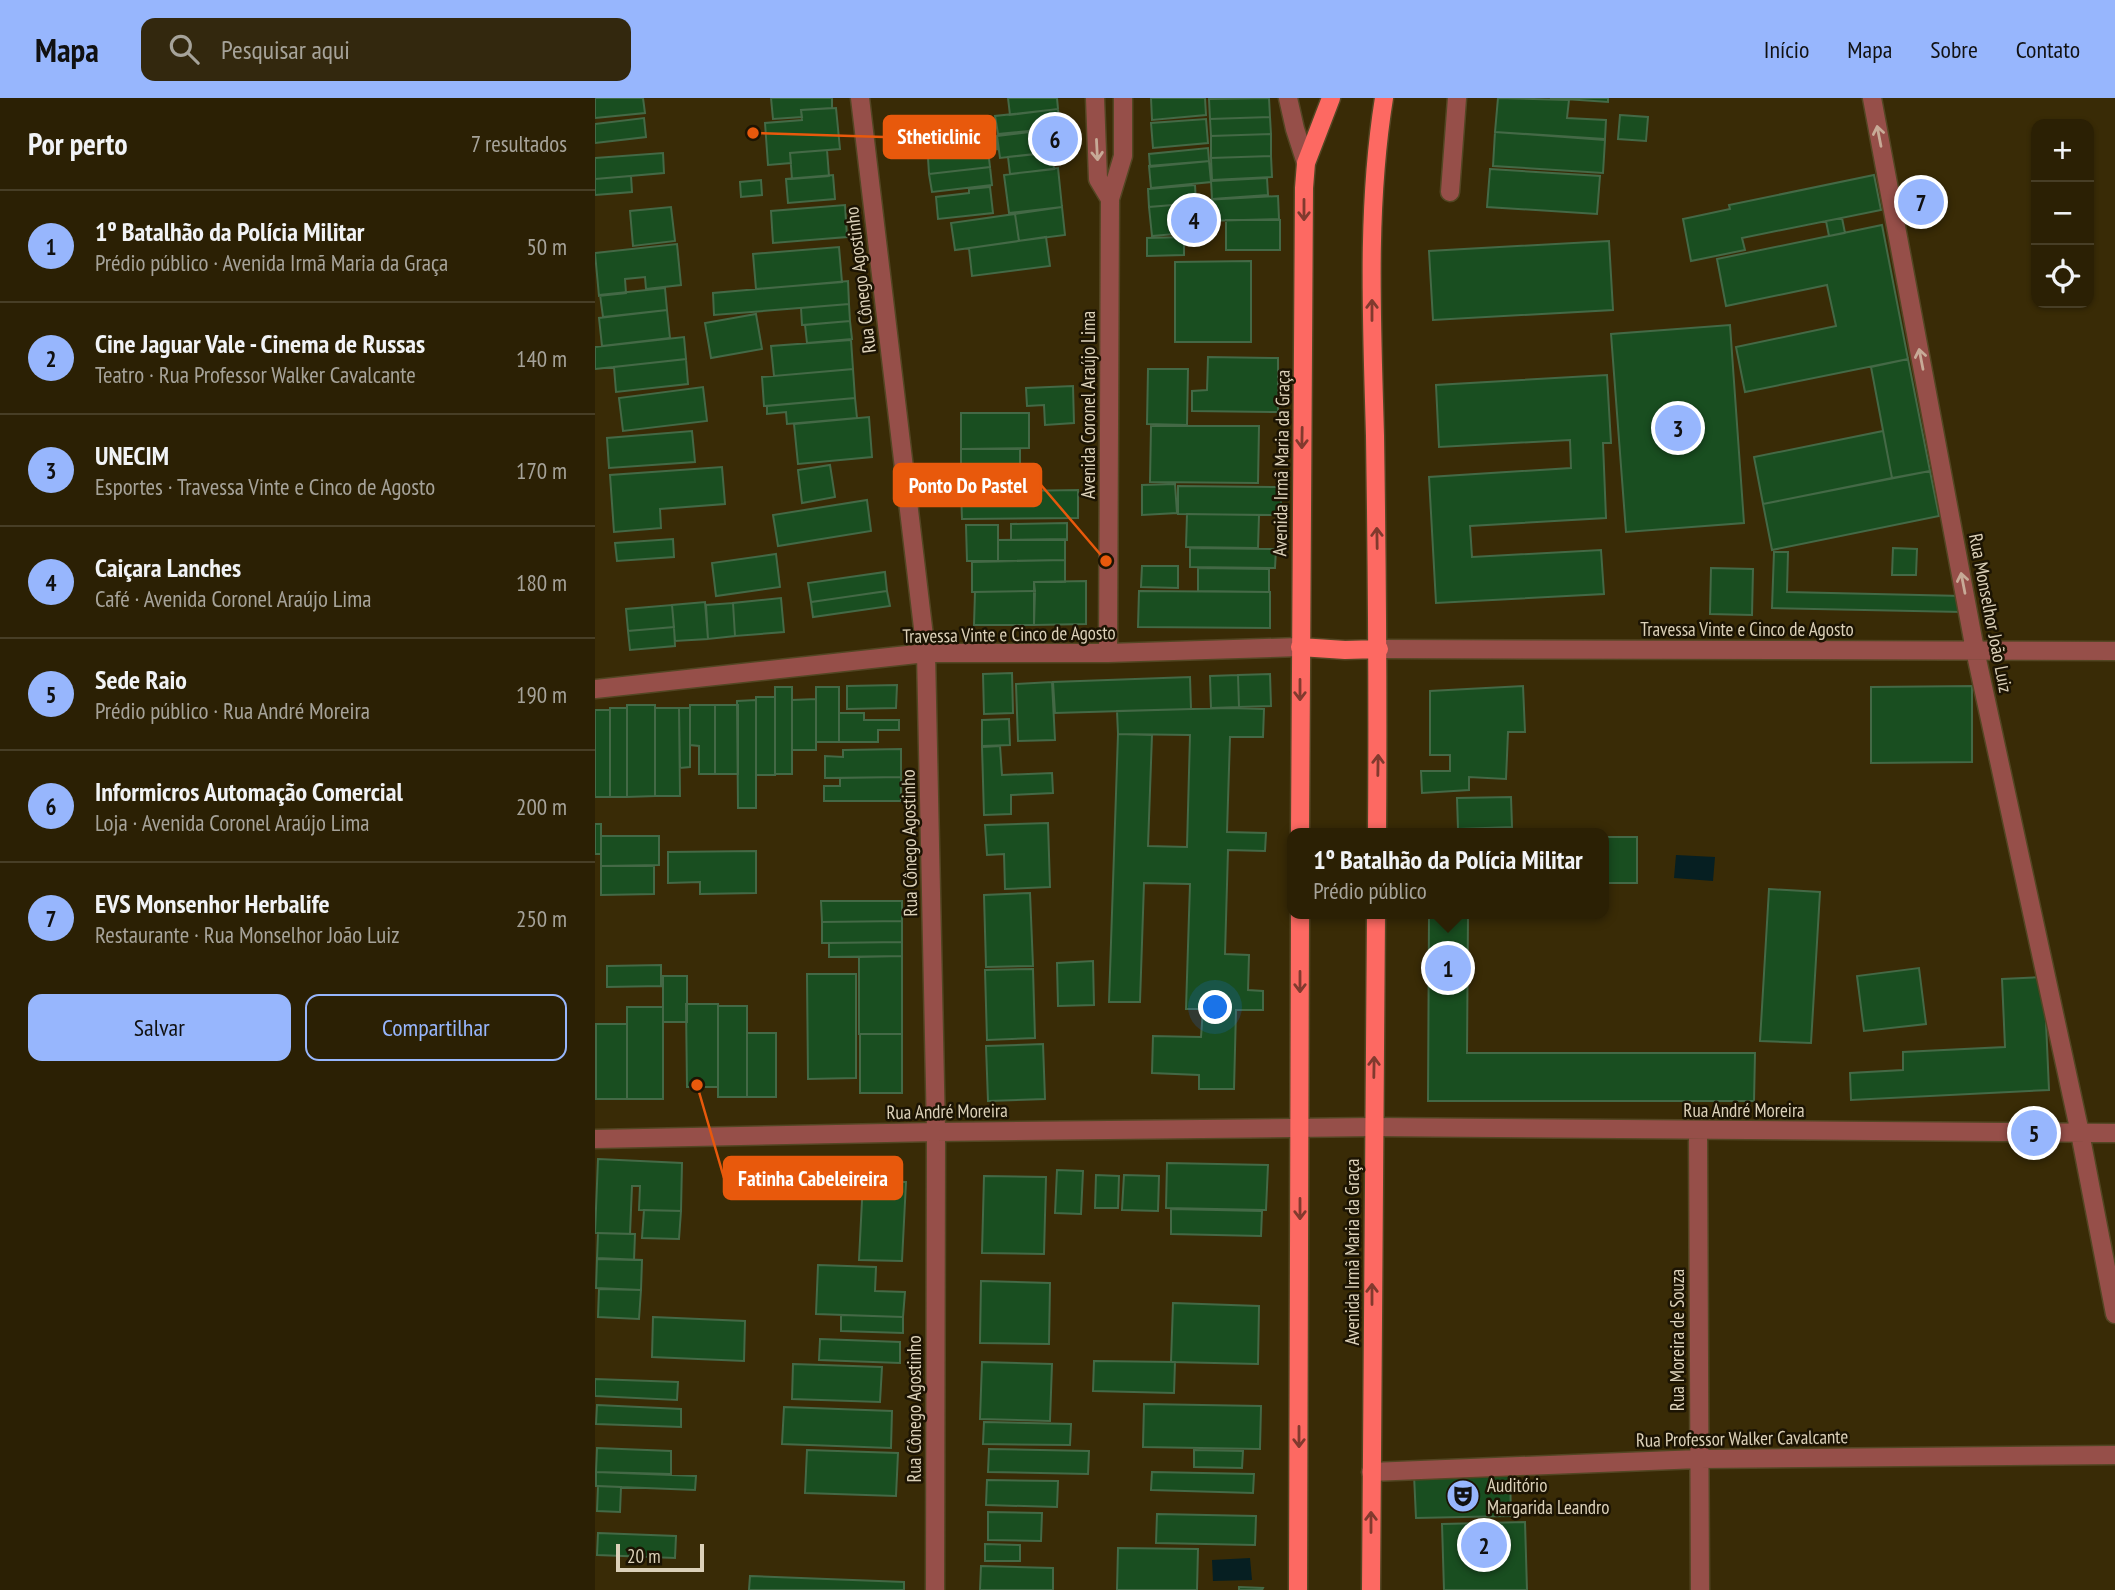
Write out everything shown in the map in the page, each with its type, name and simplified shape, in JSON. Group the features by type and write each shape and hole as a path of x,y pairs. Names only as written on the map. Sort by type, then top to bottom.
{"main road":[{"name":"Avenida Irmã Maria da Graça","path":"1300,828 1306,163 1331,98"},
{"path":"1377,828 1379,649 1372,307 1374,187 1384,98"},
{"path":"1300,647 1379,649"},
{"path":"1298,1590 1300,919"},
{"name":"Avenida Irmã Maria da Graça","path":"1371,1590 1376,919"}],"street":[{"name":"Rua Cônego Agostinho","path":"860,98 926,653 936,1132 935,1590"},
{"name":"Avenida Coronel Araújo Lima","path":"1094,98 1098,179 1110,199"},
{"name":"Avenida Coronel Araújo Lima","path":"1108,653 1110,199 1123,156 1123,98"},
{"path":"1288,98 1306,163"},
{"path":"1450,191 1457,98"},
{"name":"Rua Monselhor João Luiz","path":"1872,98 1975,650 2080,1133 2115,1314"},
{"name":"Travessa Vinte e Cinco de Agosto","path":"595,689 926,653 1108,653 1300,647"},
{"name":"Travessa Vinte e Cinco de Agosto","path":"1379,649 2115,651"},
{"name":"Rua André Moreira","path":"595,1139 1374,1127 2115,1133"},
{"name":"Rua Moreira de Souza","path":"1698,1131 1700,1590"},
{"name":"Rua Professor Walker Cavalcante","path":"1371,1472 1699,1458 2115,1455"}],"water":[{"path":"1676,855 1715,857 1713,881 1674,878"},
{"path":"1250,1558 1252,1580 1213,1581 1212,1560"}],"building":[{"path":"595,98 643,98 645,113 595,118"},
{"path":"771,98 832,98 832,108 801,110 802,117 773,119"},
{"path":"1008,98 1057,98 1058,109 1010,115"},
{"path":"1151,98 1205,98 1206,115 1152,120"},
{"path":"1269,98 1270,117 1210,119 1209,99"},
{"path":"1498,98 1569,100 1567,118 1606,120 1605,139 1495,132"},
{"path":"1550,98 1608,98 1608,102"},
{"path":"836,108 840,149 790,153 791,163 768,165 765,123 802,120 801,110"},
{"path":"1058,109 1060,128 998,134 995,116"},
{"path":"1620,115 1648,117 1646,141 1618,139"},
{"path":"1270,117 1271,134 1211,136 1210,119"},
{"path":"644,118 646,137 595,143 595,124"},
{"path":"1206,119 1208,143 1153,148 1151,123"},
{"path":"1061,128 1064,151 1000,158 997,136"},
{"path":"1495,132 1605,140 1603,173 1493,166"},
{"path":"995,133 997,149 932,156 930,140"},
{"path":"1271,134 1271,156 1211,158 1211,136"},
{"path":"1208,148 1209,161 1150,167 1149,154"},
{"path":"827,150 829,176 792,179 790,153"},
{"path":"988,150 990,167 929,174 928,158"},
{"path":"1052,152 1054,169 1010,174 1008,157"},
{"path":"663,153 664,173 595,179 595,158"},
{"path":"1271,156 1272,177 1212,180 1211,158"},
{"path":"1209,161 1211,182 1151,188 1149,166"},
{"path":"990,167 992,185 932,192 929,174"},
{"path":"1058,168 1062,207 1009,213 1004,175"},
{"path":"1490,169 1600,176 1597,214 1487,207"},
{"path":"833,175 835,199 788,203 786,179"},
{"path":"1874,175 1881,210 1742,238 1745,250 1691,261 1683,219 1730,209 1729,205"},
{"path":"631,176 632,192 595,195 595,179"},
{"path":"1267,178 1268,195 1212,199 1211,181"},
{"path":"761,180 762,195 741,197 740,182"},
{"path":"1195,185 1196,203 1149,207 1148,189"},
{"path":"990,187 993,213 938,219 936,197"},
{"path":"1278,196 1279,219 1205,221 1204,200"},
{"path":"1197,203 1199,232 1152,236 1149,207"},
{"path":"845,205 847,237 773,243 771,211"},
{"path":"671,207 675,241 633,246 630,211"},
{"path":"1062,207 1065,235 1019,241 1015,214"},
{"path":"1015,214 1019,241 955,250 951,223"},
{"path":"1842,218 1845,233 1829,236 1826,221"},
{"path":"1226,220 1280,220 1280,250 1226,250"},
{"path":"1882,225 1908,359 1745,392 1736,347 1836,326 1827,285 1726,306 1717,259"},
{"path":"1046,237 1050,266 972,276 969,248"},
{"path":"1184,237 1184,255 1147,256 1147,238"},
{"path":"1609,241 1613,310 1433,320 1429,251"},
{"path":"677,244 681,285 646,289 645,277 625,279 626,293 599,296 595,253"},
{"path":"839,247 842,282 756,289 753,254"},
{"path":"1251,261 1251,342 1175,342 1175,262"},
{"path":"848,281 849,304 714,315 713,293"},
{"path":"665,288 667,310 603,317 600,295"},
{"path":"849,304 850,321 802,325 801,308"},
{"path":"667,310 670,338 602,346 599,318"},
{"path":"756,314 762,349 711,358 705,323"},
{"path":"850,321 852,339 807,343 805,325"},
{"path":"1730,325 1744,523 1626,532 1611,334"},
{"path":"684,337 686,359 595,369 595,347"},
{"path":"851,340 853,369 774,376 771,346"},
{"path":"1208,357 1278,358 1278,412 1192,411 1192,391 1207,390"},
{"path":"686,359 688,384 616,392 614,367"},
{"path":"1908,359 1930,471 1892,478 1871,367"},
{"path":"853,369 855,398 764,406 762,377"},
{"path":"1148,369 1188,369 1187,425 1147,424"},
{"path":"1607,375 1611,443 1603,443 1606,518 1470,526 1472,557 1601,550 1604,594 1436,603 1429,477 1571,468 1570,440 1439,447 1436,385"},
{"path":"1073,386 1074,423 1045,425 1044,405 1027,406 1026,388"},
{"path":"703,387 707,421 623,431 619,398"},
{"path":"855,398 857,418 787,424 786,412 767,414 767,406"},
{"path":"961,413 1029,413 1029,448 961,449"},
{"path":"869,417 872,457 798,464 794,424"},
{"path":"1151,426 1259,426 1258,483 1150,482"},
{"path":"692,431 695,462 609,468 607,438"},
{"path":"1883,431 1892,478 1763,504 1754,457"},
{"path":"961,449 1020,449 1020,491 961,492"},
{"path":"830,465 835,497 802,503 798,470"},
{"path":"722,467 725,504 660,509 661,528 614,532 610,475"},
{"path":"1930,471 1939,516 1772,550 1763,504"},
{"path":"1175,484 1177,513 1142,515 1142,485"},
{"path":"1178,486 1281,487 1281,515 1178,514"},
{"path":"1078,490 1078,518 962,519 961,492"},
{"path":"867,500 871,531 778,546 773,515"},
{"path":"1187,514 1259,515 1258,548 1186,547"},
{"path":"1067,523 1067,540 1011,540 1011,524"},
{"path":"966,525 998,525 998,561 967,561"},
{"path":"673,539 674,557 617,561 615,543"},
{"path":"1065,539 1065,560 998,561 998,540"},
{"path":"1190,548 1276,549 1275,568 1190,567"},
{"path":"1893,548 1917,549 1916,575 1892,575"},
{"path":"1774,552 1788,552 1787,592 1963,596 1962,612 1772,608"},
{"path":"776,554 780,587 716,596 712,563"},
{"path":"1065,560 1065,582 1034,582 1035,591 972,592 972,562"},
{"path":"1142,566 1178,566 1178,588 1141,587"},
{"path":"1198,568 1269,569 1269,592 1198,591"},
{"path":"1711,568 1753,569 1752,615 1710,614"},
{"path":"885,572 887,591 811,602 808,583"},
{"path":"1086,581 1086,624 1034,625 1034,582"},
{"path":"887,591 890,606 813,617 811,602"},
{"path":"1035,591 1034,625 974,625 975,592"},
{"path":"1139,591 1270,592 1270,628 1138,627"},
{"path":"781,598 784,632 735,636 733,603"},
{"path":"705,602 708,639 675,641 672,605"},
{"path":"733,603 735,636 708,639 706,605"},
{"path":"672,605 674,627 628,631 626,609"},
{"path":"674,627 675,646 630,650 628,631"},
{"path":"1012,673 1013,713 984,714 983,674"},
{"path":"1270,674 1271,706 1239,707 1238,675"},
{"path":"1238,675 1239,707 1211,708 1210,676"},
{"path":"1190,677 1191,709 1055,713 1053,682"},
{"path":"1052,682 1055,740 1018,741 1016,684"},
{"path":"897,685 896,708 847,709 847,686"},
{"path":"1523,686 1525,732 1508,732 1506,779 1469,777 1469,790 1422,793 1421,771 1450,771 1450,755 1430,755 1430,691"},
{"path":"1972,686 1972,762 1871,763 1871,687"},
{"path":"775,687 792,687 792,774 775,774"},
{"path":"816,687 839,687 839,742 816,742"},
{"path":"756,697 775,697 775,775 756,775"},
{"path":"816,699 816,750 792,750 792,700"},
{"path":"756,700 756,808 738,808 737,701"},
{"path":"627,705 655,705 655,796 627,797"},
{"path":"690,705 715,705 715,774 699,774 699,746 690,745"},
{"path":"715,705 738,705 738,774 715,774"},
{"path":"610,708 627,708 627,797 610,797"},
{"path":"655,708 679,708 680,796 655,796"},
{"path":"679,708 690,708 690,767 680,768"},
{"path":"1264,709 1263,737 1230,737 1227,832 1266,833 1265,851 1228,850 1225,954 1249,955 1248,990 1263,991 1263,1010 1236,1010 1234,1089 1199,1089 1199,1075 1152,1073 1153,1036 1201,1037 1203,1009 1186,1009 1190,884 1144,883 1140,1002 1109,1002 1117,711","holes":["1118,734 1190,735 1187,847 1148,846 1152,735"]},
{"path":"595,710 610,710 610,797 595,797"},
{"path":"839,713 864,713 864,720 899,720 899,730 878,730 878,742 839,742"},
{"path":"1009,719 1010,745 982,746 982,720"},
{"path":"1000,746 1002,775 1052,773 1053,793 1011,795 1011,814 984,815 982,747"},
{"path":"901,749 901,777 825,778 825,756 843,757 843,750"},
{"path":"901,777 901,801 824,801 824,786 840,786 840,778"},
{"path":"1511,797 1512,827 1458,828 1457,798"},
{"path":"1048,823 1050,887 1005,889 1004,854 987,855 985,825"},
{"path":"595,824 601,824 601,854 595,854"},
{"path":"601,836 659,836 659,865 601,866"},
{"path":"1609,837 1637,837 1637,883 1609,883"},
{"path":"756,851 756,893 700,894 700,882 668,883 668,852"},
{"path":"601,866 654,866 654,894 601,895"},
{"path":"1769,889 1820,892 1811,1043 1760,1041"},
{"path":"1030,893 1033,966 986,967 984,895"},
{"path":"821,901 902,901 902,921 822,922"},
{"path":"1429,919 1468,919 1467,1053 1755,1053 1754,1101 1428,1101"},
{"path":"902,921 902,942 822,943 822,922"},
{"path":"902,942 902,956 829,957 829,943"},
{"path":"902,956 902,1034 859,1034 859,957"},
{"path":"1093,961 1094,1005 1058,1006 1057,963"},
{"path":"661,965 661,986 607,987 607,966"},
{"path":"1919,968 1926,1024 1864,1031 1857,976"},
{"path":"1033,969 1035,1038 987,1040 985,970"},
{"path":"807,974 856,974 856,1078 808,1079"},
{"path":"663,976 687,976 687,1022 663,1022"},
{"path":"2044,977 2049,1090 1851,1100 1850,1073 1903,1070 1903,1052 2005,1047 2002,979"},
{"path":"686,1004 718,1004 718,1087 687,1087"},
{"path":"718,1006 747,1006 747,1097 718,1097"},
{"path":"627,1007 663,1007 663,1099 627,1099"},
{"path":"596,1024 627,1024 627,1099 596,1099"},
{"path":"747,1033 776,1033 776,1097 747,1097"},
{"path":"860,1034 902,1034 902,1093 860,1093"},
{"path":"1043,1044 1045,1099 988,1101 986,1046"},
{"path":"598,1159 682,1163 681,1211 639,1210 640,1186 632,1186 630,1234 595,1233"},
{"path":"1167,1163 1268,1165 1266,1210 1166,1208"},
{"path":"1057,1170 1083,1171 1081,1214 1055,1213"},
{"path":"844,1172 864,1172 863,1187 844,1186"},
{"path":"1096,1175 1119,1176 1118,1208 1095,1208"},
{"path":"1124,1175 1159,1176 1158,1211 1122,1210"},
{"path":"984,1176 1046,1177 1044,1254 982,1253"},
{"path":"863,1181 906,1182 902,1261 859,1260"},
{"path":"1171,1209 1262,1211 1261,1236 1171,1234"},
{"path":"644,1210 681,1211 679,1239 642,1238"},
{"path":"598,1233 635,1234 634,1260 597,1259"},
{"path":"597,1258 642,1260 641,1290 596,1288"},
{"path":"818,1265 876,1267 875,1291 905,1292 903,1317 816,1314"},
{"path":"981,1281 1050,1283 1049,1344 980,1343"},
{"path":"599,1289 641,1290 639,1319 598,1317"},
{"path":"1173,1303 1259,1306 1258,1364 1171,1362"},
{"path":"841,1315 903,1317 903,1333 841,1331"},
{"path":"653,1317 745,1321 744,1361 652,1357"},
{"path":"820,1339 900,1342 900,1363 819,1360"},
{"path":"1094,1361 1175,1362 1174,1393 1093,1391"},
{"path":"982,1362 1052,1364 1050,1421 980,1419"},
{"path":"793,1364 882,1367 880,1402 792,1399"},
{"path":"595,1379 678,1382 677,1400 595,1396"},
{"path":"1144,1404 1261,1406 1260,1449 1143,1447"},
{"path":"597,1405 681,1409 681,1427 596,1424"},
{"path":"784,1407 892,1411 891,1448 782,1444"},
{"path":"984,1422 1071,1424 1070,1445 983,1444"},
{"path":"597,1448 671,1451 671,1474 596,1472"},
{"path":"989,1449 1089,1451 1088,1474 988,1472"},
{"path":"807,1450 898,1453 896,1496 805,1493"},
{"path":"1194,1450 1243,1451 1242,1468 1194,1467"},
{"path":"596,1472 696,1476 695,1490 596,1486"},
{"path":"1152,1472 1254,1474 1253,1493 1151,1490"},
{"name":"Auditório Margarida Leandro","path":"1510,1472 1511,1516 1416,1518 1414,1475"},
{"path":"987,1480 1058,1481 1057,1507 986,1505"},
{"path":"598,1486 621,1487 620,1512 597,1511"},
{"path":"988,1512 1042,1513 1041,1541 988,1540"},
{"path":"1157,1514 1256,1516 1255,1545 1156,1543"},
{"path":"1525,1522 1527,1590 1444,1590 1442,1524"},
{"path":"598,1533 676,1536 675,1558 597,1555"},
{"path":"985,1544 1020,1545 1020,1561 985,1561"},
{"path":"1118,1548 1198,1549 1197,1590 1117,1590"},
{"path":"981,1566 1053,1568 1053,1590 980,1590"},
{"path":"750,1576 904,1582 904,1590 749,1590"},
{"path":"1239,1587 1263,1588 1239,1590"}],"place":[{"name":"Stheticlinic","path":"753,133"},
{"name":"Informicros Automação Comercial","path":"1055,139"},
{"name":"EVS Monsenhor Herbalife","path":"1921,202"},
{"name":"Caiçara Lanches","path":"1194,220"},
{"name":"UNECIM","path":"1678,428"},
{"name":"Ponto Do Pastel","path":"1106,561"},
{"name":"1º Batalhão da Polícia Militar","path":"1448,968"},
{"name":"Fatinha Cabeleireira","path":"697,1085"},
{"name":"Sede Raio","path":"2034,1133"},
{"name":"Auditório Margarida Leandro","path":"1463,1496"},
{"name":"Cine Jaguar Vale - Cinema de Russas","path":"1484,1545"}]}
